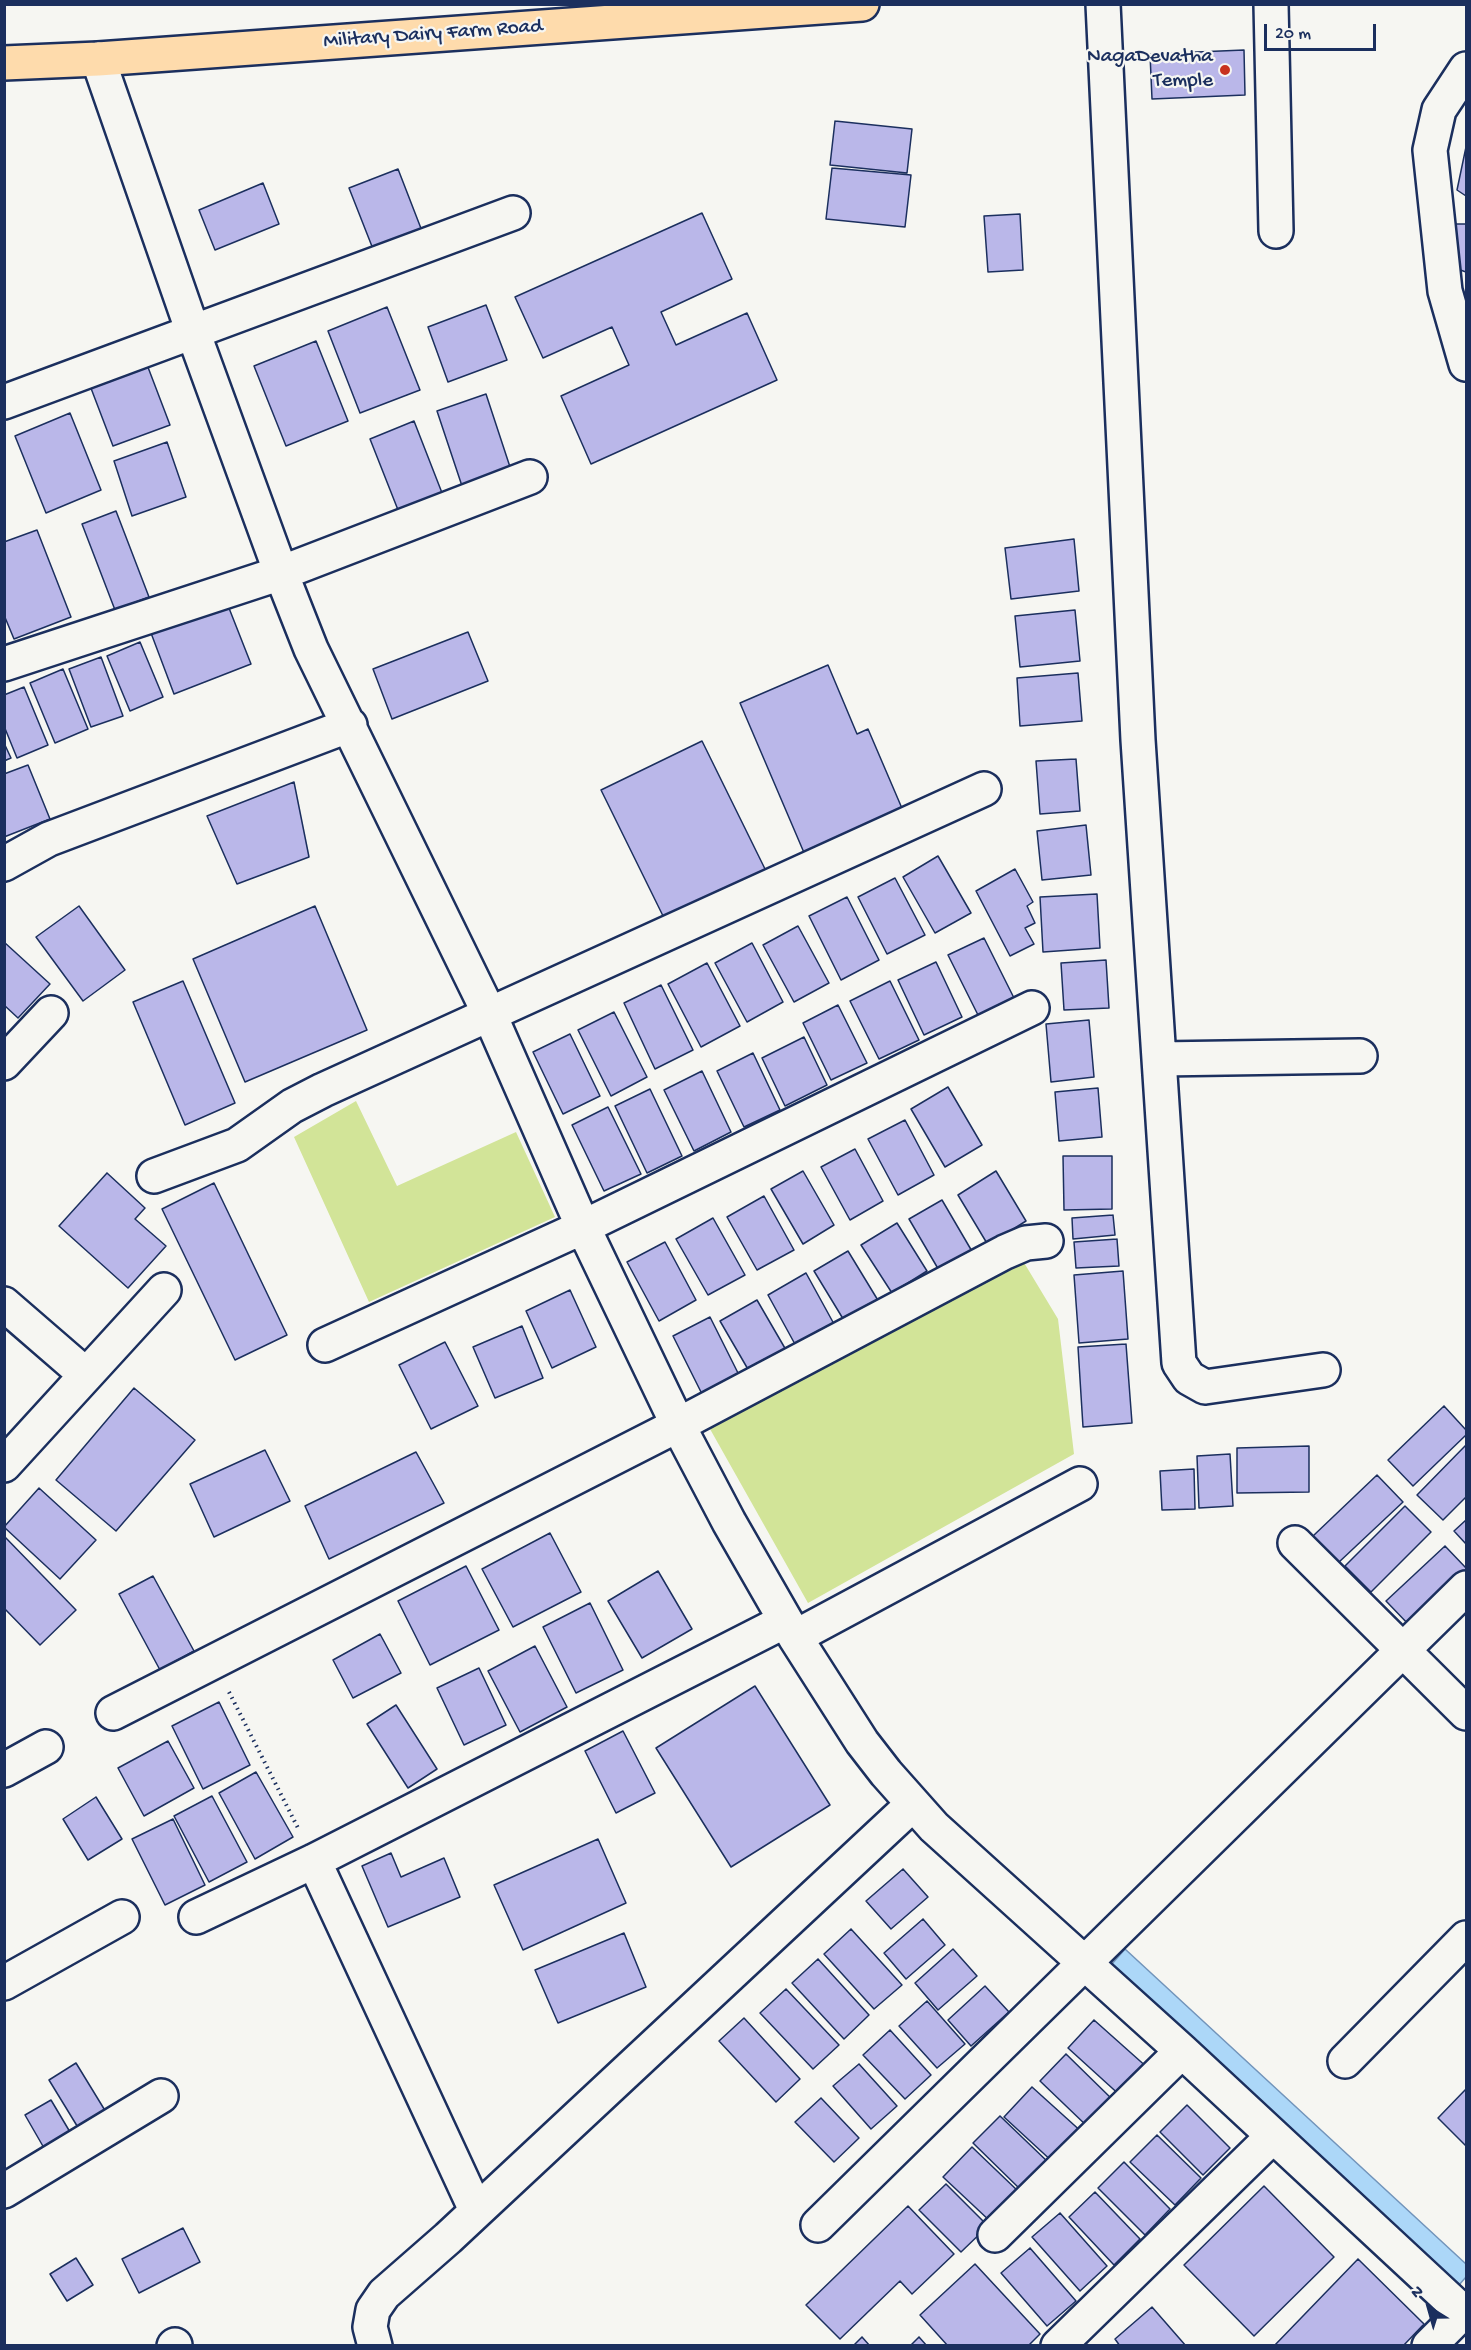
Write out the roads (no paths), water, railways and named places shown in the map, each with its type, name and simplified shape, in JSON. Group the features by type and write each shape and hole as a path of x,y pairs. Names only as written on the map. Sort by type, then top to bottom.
{"main road":[{"name":"Military Dairy Farm Road","path":"4,63 99,59 625,13 862,4"}],"street":[{"path":"1103,4 1138,740 1179,1364 1189,1378 1205,1387 1323,1370"},
{"path":"1271,4 1276,231"},
{"path":"99,59 193,332 311,649 489,1013 583,1227 678,1425 729,1522 790,1629 842,1713 912,1805 1182,2051 1272,2137 1466,2312 1429,2346"},
{"path":"1467,69 1440,110 1430,150 1467,364"},
{"path":"4,402 513,213"},
{"path":"4,664 281,573 530,477"},
{"path":"4,864 49,839 350,725"},
{"path":"154,1176 237,1145 292,1106 323,1090 984,789"},
{"path":"325,1345 583,1227 1032,1008"},
{"path":"4,1063 51,1013"},
{"path":"1159,1059 1360,1056"},
{"path":"113,1713 678,1425 1005,1252 1026,1244 1046,1241"},
{"path":"4,1465 164,1290"},
{"path":"4,1304 86,1375"},
{"path":"196,1917 790,1629 1080,1484"},
{"path":"1295,1543 1467,1713"},
{"path":"818,2224 1467,1588"},
{"path":"4,1770 46,1747"},
{"path":"371,2344 370,2327 373,2310 384,2294 912,1805"},
{"path":"314,1861 476,2210"},
{"path":"4,1983 122,1917"},
{"path":"1346,2061 1467,1938"},
{"path":"995,2235 1182,2051"},
{"path":"4,2191 161,2096"},
{"path":"1058,2346 1272,2137"}],"water":[{"path":"1125,1949 1466,2264 1466,2277 1459,2285 1111,1965"}],"place":[{"name":"NagaDevatha Temple","path":"1225,70"}]}
